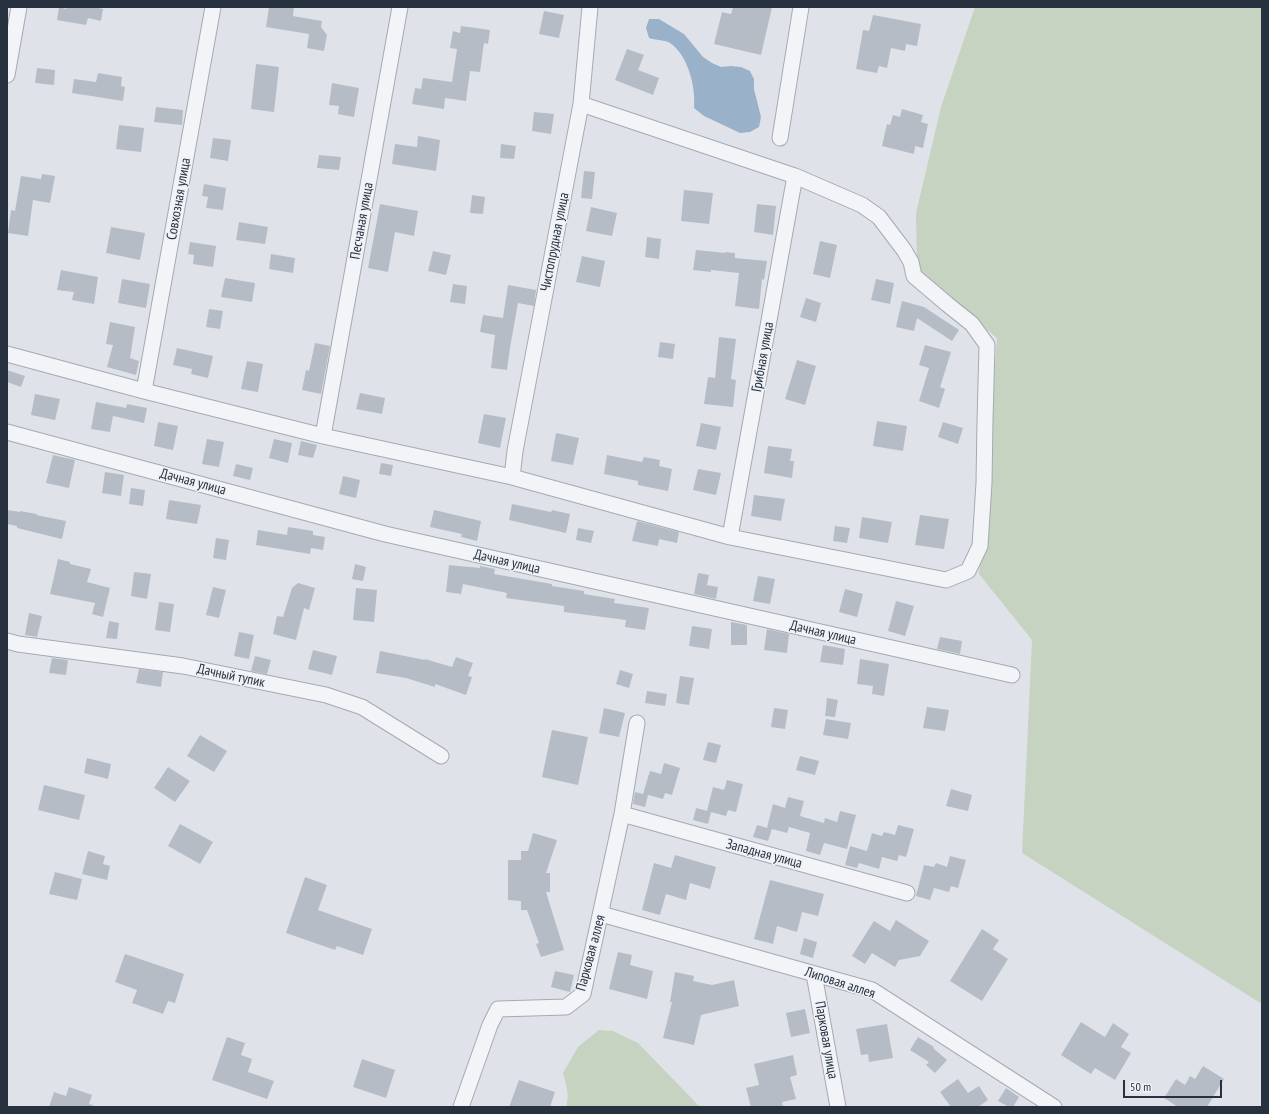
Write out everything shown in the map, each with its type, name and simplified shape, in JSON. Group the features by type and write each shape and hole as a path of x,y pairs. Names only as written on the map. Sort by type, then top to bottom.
{"street":[{"path":"7,75 20,7"},
{"name":"Совхозная улица","path":"144,391 213,7"},
{"name":"Песчаная улица","path":"324,436 400,7"},
{"name":"Чистопрудная улица","path":"512,476 515,450 581,104 590,7"},
{"path":"780,138 801,7"},
{"path":"7,354 144,391 324,436 512,476 730,537 946,580 968,571 980,546 984,484 984,421 987,345 972,324 914,276 911,262 904,250 879,217 862,205 795,176 581,104"},
{"name":"Грибная улица","path":"730,537 795,176"},
{"name":"Дачная улица","path":"7,432 385,534 1012,675"},
{"name":"Дачный тупик","path":"7,641 18,644 184,666 326,696 362,707 441,756"},
{"name":"Парковая аллея","path":"461,1107 490,1025 498,1009 566,1007 583,994 622,814 637,723"},
{"name":"Западная улица","path":"622,814 907,893"},
{"name":"Липовая аллея","path":"601,914 872,990 1054,1107"},
{"name":"Парковая улица","path":"814,974 838,1107"}],"green space":[{"path":"975,7 1262,7 1262,1004 1022,853 1032,640 979,574 997,338 917,270 916,213 941,107"},
{"path":"599,1030 613,1031 638,1043 700,1107 566,1107 568,1094 563,1073 578,1047"}],"water":[{"path":"649,19 659,19 684,34 703,57 712,63 721,67 741,67 750,71 754,79 754,89 761,117 759,127 750,132 740,133 704,116 694,108 694,91 690,72 682,55 670,43 649,38 646,28"}],"building":[{"path":"59,7 66,9 67,7 94,7 103,9 101,21 88,18 86,25 57,20"},
{"path":"269,7 294,7 293,16 322,21 321,27 327,35 324,51 307,48 309,34 266,27"},
{"path":"733,7 772,7 761,55 714,44 722,12 731,14"},
{"path":"544,11 564,15 559,38 539,34"},
{"path":"873,15 921,24 917,46 906,44 905,51 891,48 887,68 879,66 877,73 856,69 863,30 869,31"},
{"path":"461,26 490,30 488,44 484,43 480,72 470,71 466,101 445,98 444,109 412,104 415,88 421,89 423,78 452,82 457,49 450,48 453,31 460,33"},
{"path":"627,49 644,55 638,70 659,78 653,95 615,80"},
{"path":"256,64 279,67 274,112 251,109"},
{"path":"37,68 55,70 54,85 35,83"},
{"path":"98,73 122,77 121,86 125,87 123,101 72,93 74,79 96,82"},
{"path":"332,83 359,88 354,117 338,114 339,106 329,105"},
{"path":"156,107 183,110 182,125 154,122"},
{"path":"902,109 923,115 921,122 928,124 923,148 915,146 914,154 882,146 887,124 890,125 893,115 900,117"},
{"path":"534,112 554,114 551,134 532,131"},
{"path":"119,125 144,128 141,152 116,149"},
{"path":"418,136 440,140 436,171 392,164 395,144 417,147"},
{"path":"213,138 231,140 228,161 210,158"},
{"path":"501,144 516,146 514,159 500,158"},
{"path":"319,155 341,157 339,170 317,168"},
{"path":"584,171 595,172 592,199 581,198"},
{"path":"42,174 55,176 50,203 33,200 28,236 8,233 11,210 15,211 21,176 41,179"},
{"path":"204,184 226,188 223,210 206,208 208,197 202,196"},
{"path":"684,190 713,193 709,224 681,221"},
{"path":"472,195 485,197 483,214 470,213"},
{"path":"380,204 418,211 414,236 395,232 388,272 368,268"},
{"path":"757,204 776,206 773,235 754,232"},
{"path":"591,207 617,213 612,236 586,231"},
{"path":"239,222 268,227 265,244 236,240"},
{"path":"111,227 145,233 140,260 106,253"},
{"path":"647,237 661,239 659,259 645,257"},
{"path":"820,241 837,245 830,278 813,274"},
{"path":"190,242 216,246 213,267 193,264 194,255 188,254"},
{"path":"696,250 735,253 735,258 767,261 764,280 762,279 759,309 735,306 739,273 693,270"},
{"path":"433,251 451,255 446,275 428,271"},
{"path":"271,254 295,258 293,273 269,269"},
{"path":"582,256 605,261 600,287 576,282"},
{"path":"61,270 98,277 94,304 72,300 74,292 57,290"},
{"path":"225,278 255,283 252,302 221,297"},
{"path":"122,279 150,284 146,308 118,303"},
{"path":"876,279 894,283 890,304 871,300"},
{"path":"453,284 467,286 465,304 450,302"},
{"path":"508,285 536,290 534,306 518,303 507,370 491,368 495,335 480,332 483,315 503,318"},
{"path":"806,298 821,303 816,322 800,317"},
{"path":"902,301 924,307 959,330 952,341 917,318 914,331 896,327"},
{"path":"209,309 223,311 220,329 206,327"},
{"path":"110,322 135,327 130,358 139,361 136,375 107,367 113,345 106,344"},
{"path":"719,337 736,339 731,379 736,380 733,407 704,404 708,377 715,378"},
{"path":"660,342 675,344 673,359 658,357"},
{"path":"315,343 330,346 321,394 302,390 306,370 309,371"},
{"path":"925,345 951,352 940,387 945,389 939,408 919,401 929,368 919,365"},
{"path":"177,348 213,356 208,378 191,374 192,369 173,365"},
{"path":"797,360 816,366 805,405 785,399"},
{"path":"247,361 263,364 258,392 241,389"},
{"path":"7,370 25,376 21,387 7,382"},
{"path":"360,393 385,398 382,414 356,409"},
{"path":"35,394 60,399 55,420 31,415"},
{"path":"96,402 126,408 127,404 147,408 144,423 113,416 110,432 91,429"},
{"path":"484,414 506,418 500,448 478,443"},
{"path":"877,421 907,426 903,451 873,446"},
{"path":"158,422 178,426 173,450 154,446"},
{"path":"943,422 963,428 958,444 938,437"},
{"path":"701,423 721,427 716,450 696,446"},
{"path":"556,433 579,438 573,465 551,461"},
{"path":"207,439 224,442 219,467 202,464"},
{"path":"274,439 292,443 288,463 269,458"},
{"path":"301,441 317,445 313,458 298,455"},
{"path":"768,446 792,449 790,461 794,461 792,478 764,473"},
{"path":"53,455 75,460 69,488 46,483"},
{"path":"607,455 642,462 644,457 660,460 659,466 672,469 668,491 638,485 638,481 604,474"},
{"path":"381,463 393,465 391,476 379,474"},
{"path":"236,464 253,468 250,480 233,476"},
{"path":"698,469 721,473 716,495 693,490"},
{"path":"105,472 124,475 121,496 102,493"},
{"path":"343,476 360,480 356,498 339,494"},
{"path":"131,488 145,490 143,506 129,504"},
{"path":"754,495 785,499 781,521 751,516"},
{"path":"169,500 201,505 197,524 166,519"},
{"path":"512,504 551,512 552,510 570,514 566,533 509,520"},
{"path":"7,510 37,514 36,515 66,521 62,539 17,528 17,526 7,524"},
{"path":"434,510 481,521 477,541 461,537 462,534 430,527"},
{"path":"920,515 949,519 944,549 915,545"},
{"path":"862,517 892,522 888,543 859,538"},
{"path":"637,521 679,532 677,543 659,539 658,546 632,541"},
{"path":"835,526 850,528 847,543 833,541"},
{"path":"288,527 313,531 313,535 325,537 323,550 311,548 310,554 256,545 258,530 287,535"},
{"path":"578,528 594,531 591,543 576,540"},
{"path":"216,538 229,540 226,560 213,558"},
{"path":"58,559 70,562 70,564 91,569 87,582 110,588 103,617 92,614 95,603 50,594"},
{"path":"355,564 366,567 363,581 352,579"},
{"path":"449,565 480,568 480,566 495,569 494,574 584,591 584,594 615,599 614,603 649,608 645,630 625,627 626,620 564,612 564,606 506,598 507,593 463,584 461,594 446,592"},
{"path":"134,572 151,574 147,599 131,596"},
{"path":"698,573 709,575 707,585 718,587 716,599 694,594"},
{"path":"758,576 775,579 770,604 753,601"},
{"path":"298,583 315,588 309,610 304,608 296,640 273,634 277,616 283,617 292,588"},
{"path":"213,587 226,590 219,618 206,615"},
{"path":"356,588 377,590 374,622 353,620"},
{"path":"845,589 863,594 857,617 839,612"},
{"path":"896,601 914,606 905,636 888,631"},
{"path":"159,602 174,604 170,632 155,630"},
{"path":"29,613 42,616 37,637 25,635"},
{"path":"109,621 119,623 117,639 106,638"},
{"path":"731,622 747,625 747,645 731,645"},
{"path":"692,626 712,629 709,649 689,646"},
{"path":"767,629 789,634 787,653 764,650"},
{"path":"239,632 254,635 249,659 234,656"},
{"path":"940,637 962,641 960,654 937,649"},
{"path":"823,645 845,649 843,665 820,662"},
{"path":"313,650 337,656 332,675 308,669"},
{"path":"380,651 425,659 452,667 456,657 473,663 468,676 472,677 466,695 435,684 435,687 406,678 376,673"},
{"path":"255,656 271,660 267,674 251,671"},
{"path":"52,658 68,660 66,675 49,673"},
{"path":"860,659 889,664 884,696 872,694 873,686 857,684"},
{"path":"139,669 163,672 161,687 136,683"},
{"path":"620,670 633,674 629,688 616,684"},
{"path":"680,676 694,678 689,705 676,703"},
{"path":"647,691 667,694 665,706 645,703"},
{"path":"827,698 838,700 835,717 825,716"},
{"path":"927,707 949,710 945,731 923,728"},
{"path":"604,708 625,713 619,737 599,733"},
{"path":"774,708 788,710 785,729 771,727"},
{"path":"826,719 851,723 848,739 823,735"},
{"path":"552,730 588,737 578,785 542,777"},
{"path":"200,735 227,751 214,772 187,756"},
{"path":"708,742 721,745 716,763 703,760"},
{"path":"800,756 819,761 815,775 796,770"},
{"path":"87,758 111,764 108,779 84,773"},
{"path":"664,763 680,768 672,795 665,793 663,799 648,795 645,807 633,804 635,792 643,794 650,771 661,774"},
{"path":"168,767 190,781 175,802 154,788"},
{"path":"727,780 743,784 736,812 728,810 726,816 707,811 713,787 724,790"},
{"path":"44,785 85,795 79,820 38,810"},
{"path":"951,789 972,795 968,811 946,806"},
{"path":"788,797 804,801 800,816 824,823 825,818 837,822 840,811 856,815 847,849 824,843 820,855 806,851 810,833 789,827 787,833 772,829 768,841 753,837 757,825 767,828 773,804 785,808"},
{"path":"696,808 711,812 708,824 693,820"},
{"path":"180,824 213,842 200,864 168,846"},
{"path":"898,825 914,829 906,857 899,855 897,861 882,857 879,869 859,863 857,868 845,865 850,846 867,851 872,833 882,836 884,832 895,835"},
{"path":"533,833 557,840 546,873 550,873 550,892 546,892 564,950 541,957 536,944 539,943 527,910 521,910 521,901 508,900 508,860 521,860 521,851 528,851"},
{"path":"88,851 105,856 103,864 110,866 107,880 82,874"},
{"path":"675,855 716,867 710,889 690,883 686,900 666,894 660,915 642,910 654,863 671,868"},
{"path":"950,856 966,860 958,888 951,886 949,892 934,888 930,900 916,896 924,865 934,867 936,863 947,867"},
{"path":"55,872 82,879 77,900 49,894"},
{"path":"305,877 327,885 318,910 372,929 363,955 337,946 335,950 286,933"},
{"path":"770,880 824,894 818,916 802,912 797,932 777,926 773,944 754,939"},
{"path":"896,920 929,941 920,956 899,960 895,967 872,953 865,964 852,956 874,921 890,931"},
{"path":"982,929 999,940 993,949 1008,959 982,1001 950,981"},
{"path":"804,938 817,942 813,958 800,954"},
{"path":"618,952 632,955 630,965 653,971 647,999 609,989"},
{"path":"125,954 184,974 175,1003 168,1001 163,1014 132,1003 137,990 115,982"},
{"path":"555,971 574,975 570,992 551,987"},
{"path":"675,972 694,976 693,981 712,985 734,980 739,1006 701,1015 694,1045 663,1038 672,1002 670,1002"},
{"path":"805,1009 810,1033 791,1037 786,1013"},
{"path":"1081,1022 1105,1037 1113,1023 1129,1034 1121,1047 1131,1053 1115,1080 1095,1068 1091,1074 1061,1055"},
{"path":"887,1024 893,1058 869,1062 868,1054 861,1055 856,1029"},
{"path":"227,1037 245,1043 241,1055 252,1059 248,1072 274,1081 267,1099 212,1080"},
{"path":"918,1037 934,1047 933,1048 947,1060 935,1073 926,1065 929,1062 910,1050"},
{"path":"793,1055 797,1075 790,1077 796,1099 782,1102 783,1107 751,1107 746,1088 759,1085 754,1064"},
{"path":"362,1059 395,1070 386,1098 353,1087"},
{"path":"1203,1066 1224,1079 1207,1107 1178,1107 1164,1098 1176,1079 1185,1085 1190,1076 1195,1079"},
{"path":"958,1079 968,1093 979,1086 988,1100 978,1107 951,1107 940,1092"},
{"path":"519,1080 555,1092 550,1107 509,1107"},
{"path":"69,1087 92,1095 89,1104 93,1105 93,1107 49,1107 54,1092 66,1096"},
{"path":"1006,1088 1019,1097 1013,1107 1009,1107 998,1101"}]}
